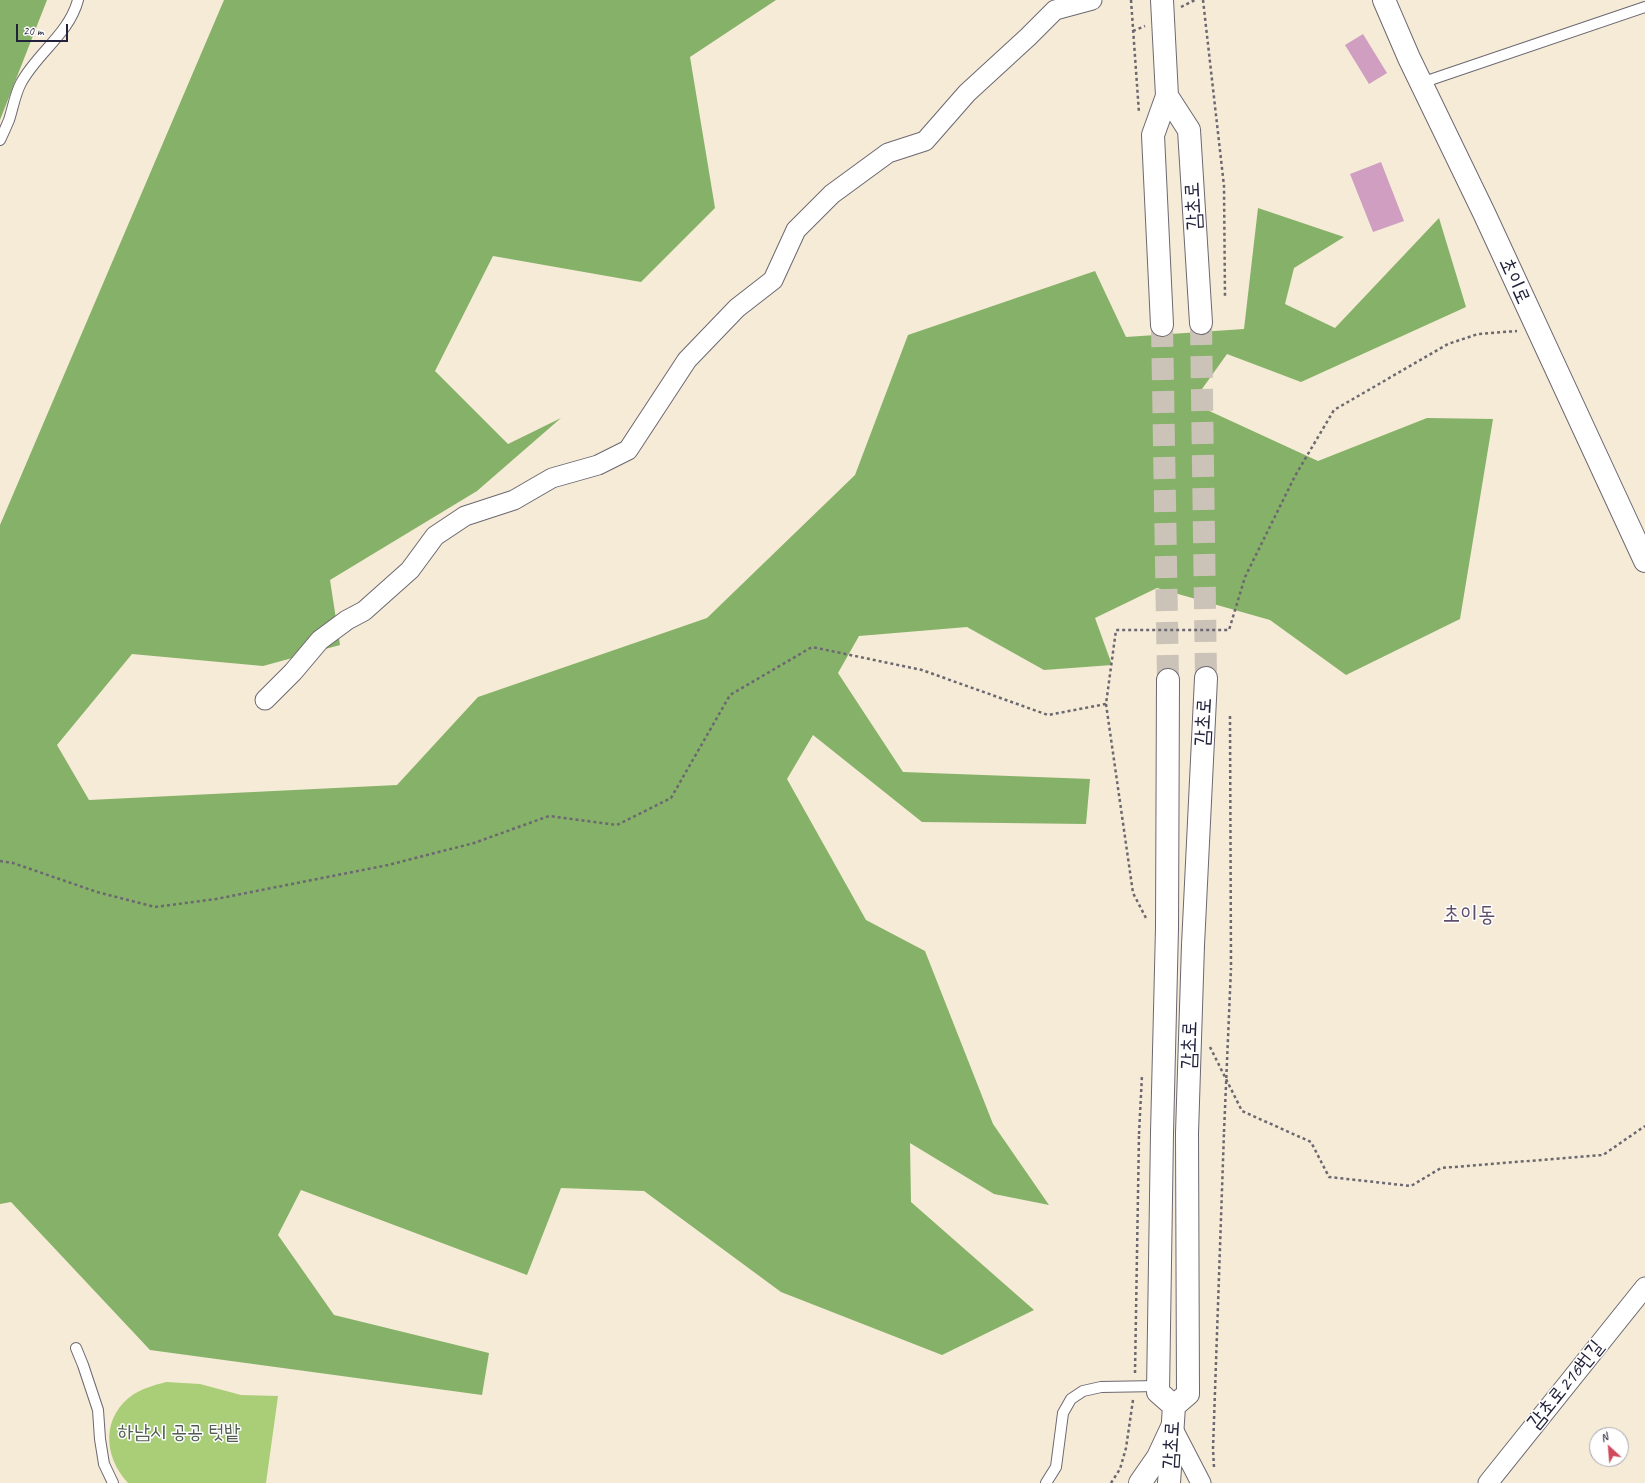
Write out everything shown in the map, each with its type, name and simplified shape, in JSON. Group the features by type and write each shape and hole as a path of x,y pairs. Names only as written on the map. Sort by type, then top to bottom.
{"main road":[{"name":"감초로","path":"1162,0 1167,96 1152,135 1162,326"},
{"name":"초이로","path":"1384,0 1421,84 1484,213 1645,561"},
{"name":"감초로","path":"1167,96 1189,130 1201,323"},
{"name":"감초로","path":"1169,1483 1173,1417 1188,1394 1187,1133 1193,945 1206,678"},
{"name":"감초로","path":"1168,680 1157,925 1162,1133 1158,1392 1173,1417"},
{"path":"1140,1483 1158,1457 1173,1417"}],"street":[{"path":"265,700 293,672 320,640 347,620 364,611 410,570 436,536 441,532 465,516 514,500 552,478 598,465 628,450 687,360 737,308 773,280 796,230 832,194 888,154 925,142 967,93 1055,10 1092,0"},
{"name":"감초로216번길","path":"1493,1480 1645,1287"},
{"path":"1173,1417 1208,1478"}],"lane":[{"path":"0,140 8,122 21,83 31,67 64,30 75,12 78,0"},
{"path":"1421,84 1645,7"},
{"path":"76,1348 98,1410 100,1439 104,1464 113,1483"},
{"path":"1046,1483 1056,1467 1063,1414 1071,1400 1084,1391 1101,1387 1158,1386"}],"path":[{"path":"1203,0 1224,186 1225,298"},
{"path":"1157,925 1133,893 1106,704 1116,630 1229,630 1245,577 1295,476 1334,410 1448,344 1478,334 1517,331 1532,319"},
{"path":"0,861 13,863 97,892 155,907 216,899 388,865 474,843 549,816 617,825 671,798 730,695 812,647 922,670 1048,715 1106,704"},
{"path":"1208,1478 1212,1449 1231,968 1230,716"},
{"path":"1207,1041 1242,1111 1311,1142 1329,1177 1411,1186 1441,1168 1603,1155 1645,1126"},
{"path":"1111,1483 1120,1470 1126,1448 1135,1386 1139,1134"}],"green space":[{"path":"0,0 47,0 0,120"},
{"path":"224,0 776,0 690,57 715,208 641,282 493,256 435,371 508,444 561,418 477,491 330,580 340,645 263,666 132,654 57,745 89,800 397,785 478,697 707,618 855,475 908,335 1095,271 1126,337 1244,329 1258,208 1344,237 1294,268 1285,304 1335,328 1439,218 1466,307 1301,382 1227,354 1192,403 1318,461 1427,418 1493,419 1460,619 1346,675 1270,620 1157,588 1095,618 1112,665 1044,670 967,627 859,636 838,673 903,772 1090,779 1086,824 922,822 813,735 787,779 866,920 925,951 993,1124 1049,1205 994,1194 910,1143 911,1202 1034,1310 942,1355 781,1292 644,1191 561,1188 527,1275 301,1190 278,1235 334,1315 489,1353 482,1395 150,1350 11,1202 0,1204 0,525"},
{"name":"하남시 공공 텃밭","path":"166,1382 200,1384 241,1395 278,1396 266,1483 128,1483 114,1461 110,1449 109,1437 111,1425 116,1413 123,1403 134,1394 146,1388"}],"building":[{"path":"1363,34 1387,73 1369,84 1345,45"},
{"path":"1381,162 1404,221 1373,232 1350,174"}],"tunnel":[{"path":"1201,323 1206,678"},
{"path":"1162,325 1168,680"}],"district":[{"name":"초이동","path":"1469,915"}]}
